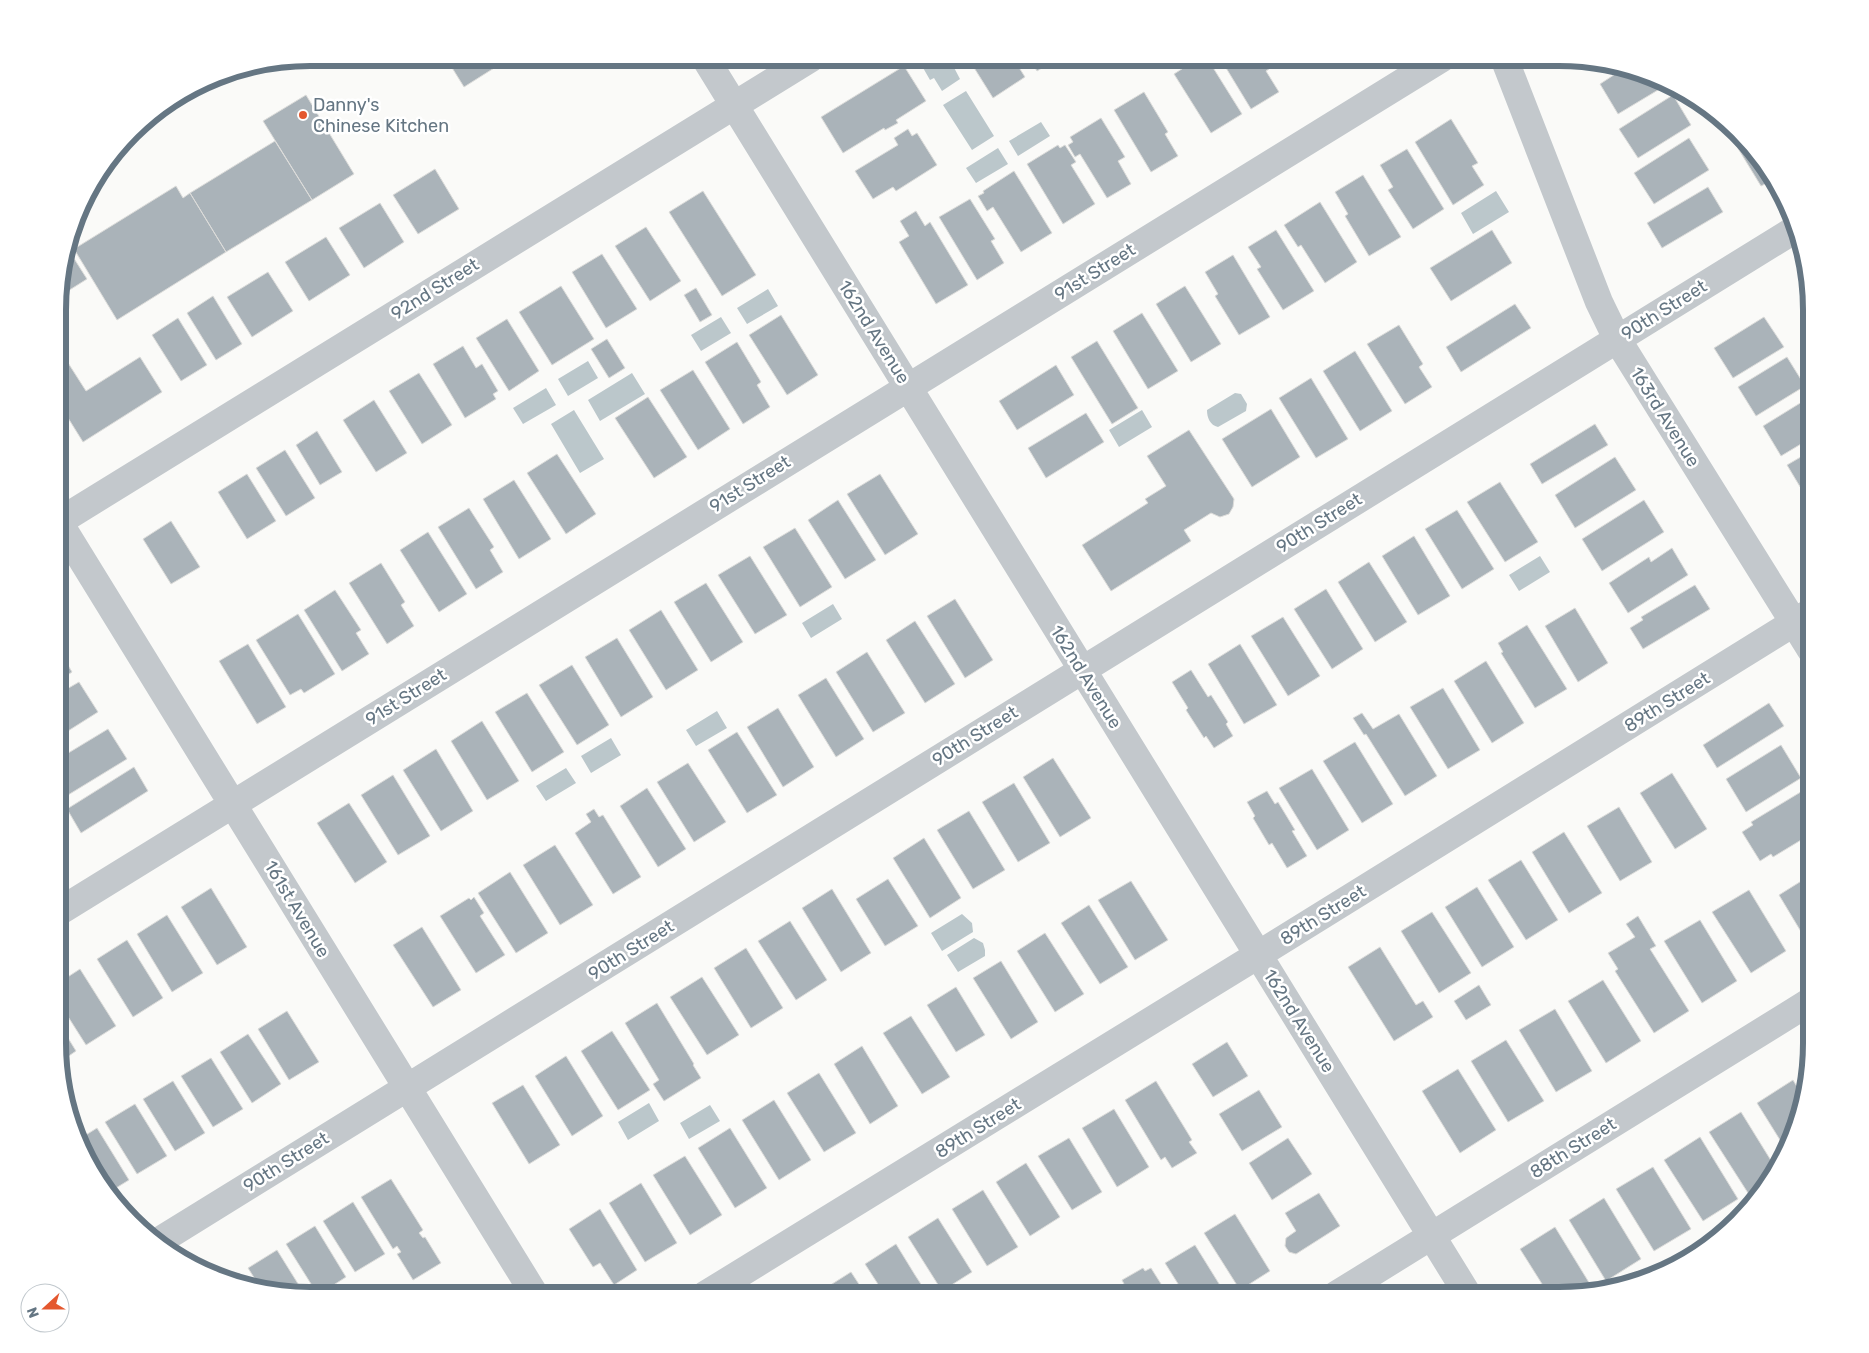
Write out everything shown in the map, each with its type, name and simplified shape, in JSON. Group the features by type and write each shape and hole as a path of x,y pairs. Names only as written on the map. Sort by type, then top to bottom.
{"street":[{"name":"162nd Avenue","path":"710,66 1462,1287"},
{"name":"92nd Street","path":"66,518 798,66"},
{"name":"91st Street","path":"66,907 1429,66"},
{"name":"163rd Avenue","path":"1507,66 1599,302 1616,339 1803,618"},
{"name":"90th Street","path":"164,1238 1790,232"},
{"name":"161st Avenue","path":"66,532 530,1287"},
{"name":"89th Street","path":"718,1287 1803,618"},
{"name":"88th Street","path":"1349,1287 1803,1006"}],"shaded area":[{"path":"922,66 953,66 960,79 942,91 934,78 930,80"},
{"path":"966,91 994,136 972,150 943,105"},
{"path":"1041,122 1050,136 1018,156 1009,141"},
{"path":"998,148 1008,164 976,183 966,168"},
{"path":"1496,191 1509,212 1473,234 1461,213"},
{"path":"768,289 778,306 747,324 737,308"},
{"path":"721,317 731,333 701,351 691,335"},
{"path":"588,361 598,378 568,396 558,379"},
{"path":"632,373 645,394 600,421 588,400"},
{"path":"546,388 556,405 523,424 513,408"},
{"path":"1235,393 1241,394 1247,404 1246,411 1218,427 1213,425 1208,418 1207,410"},
{"path":"574,410 604,459 580,473 551,424"},
{"path":"1142,410 1152,427 1119,447 1109,430"},
{"path":"1540,556 1550,572 1519,591 1509,575"},
{"path":"833,604 842,619 811,638 802,623"},
{"path":"717,711 727,728 696,746 686,730"},
{"path":"611,738 621,755 591,773 581,756"},
{"path":"566,768 576,783 546,801 536,786"},
{"path":"962,914 972,923 973,932 942,951 931,933"},
{"path":"974,938 983,943 985,956 958,972 947,955"},
{"path":"649,1103 659,1121 628,1140 618,1122"},
{"path":"710,1105 720,1121 689,1139 680,1123"}],"building":[{"path":"451,66 497,66 464,87"},
{"path":"904,66 926,101 896,120 898,123 885,130 884,128 843,153 821,117"},
{"path":"973,66 1018,66 1025,77 993,98"},
{"path":"1034,66 1045,66 1037,71"},
{"path":"1186,66 1212,66 1242,114 1211,133 1174,74"},
{"path":"1225,66 1267,66 1269,69 1266,71 1279,92 1251,109"},
{"path":"1616,74 1661,88 1618,114 1600,84"},
{"path":"1144,92 1168,132 1165,134 1178,156 1151,172 1114,110"},
{"path":"306,95 354,174 312,200 263,121"},
{"path":"1673,95 1691,125 1638,158 1619,129"},
{"path":"1101,118 1125,157 1118,161 1131,184 1107,198 1080,154 1075,157 1068,145 1073,142 1070,137"},
{"path":"1451,119 1478,163 1472,166 1484,185 1453,205 1415,142"},
{"path":"908,129 912,136 917,133 937,165 896,191 893,187 873,199 855,171 898,145 894,138"},
{"path":"1689,138 1709,170 1654,204 1634,173"},
{"path":"275,141 312,200 226,252 190,193"},
{"path":"1058,145 1060,148 1065,145 1076,162 1071,165 1095,204 1063,224 1027,164"},
{"path":"1736,145 1742,149 1767,183 1761,186"},
{"path":"1407,149 1444,209 1413,229 1388,190 1393,187 1380,165"},
{"path":"435,169 459,209 418,234 393,195"},
{"path":"1014,171 1052,233 1021,252 993,207 987,211 978,196"},
{"path":"1363,175 1401,237 1369,256 1345,216 1348,214 1335,192"},
{"path":"176,186 183,198 190,193 226,252 117,320 75,249"},
{"path":"1708,187 1723,212 1662,248 1647,223"},
{"path":"703,191 756,275 722,296 669,212"},
{"path":"970,199 995,239 991,241 1004,263 977,280 939,217"},
{"path":"1320,202 1357,262 1325,283 1301,245 1298,247 1284,225"},
{"path":"380,203 404,242 364,268 339,228"},
{"path":"916,211 925,226 930,222 968,285 936,304 899,242 909,236 900,221"},
{"path":"646,227 681,281 650,301 615,246"},
{"path":"1276,230 1314,291 1283,310 1257,269 1261,267 1248,247"},
{"path":"1492,230 1512,263 1451,301 1430,268"},
{"path":"326,237 350,275 309,301 285,262"},
{"path":"602,254 637,309 606,328 572,272"},
{"path":"1233,255 1270,317 1239,335 1215,296 1218,294 1205,272"},
{"path":"73,256 87,279 67,291"},
{"path":"268,272 293,311 252,337 227,297"},
{"path":"561,286 594,339 552,365 519,312"},
{"path":"1185,286 1221,344 1191,362 1156,304"},
{"path":"696,288 712,315 700,322 684,295"},
{"path":"213,296 242,344 216,360 187,313"},
{"path":"1515,304 1531,328 1461,372 1446,347"},
{"path":"1142,313 1178,371 1148,389 1113,331"},
{"path":"781,315 818,375 787,395 749,335"},
{"path":"1764,317 1784,347 1733,378 1714,348"},
{"path":"178,318 207,365 181,381 152,335"},
{"path":"507,319 539,371 509,391 476,338"},
{"path":"1399,325 1423,364 1419,367 1432,387 1405,404 1367,344"},
{"path":"607,339 625,368 609,378 591,349"},
{"path":"1097,341 1138,408 1112,424 1071,357"},
{"path":"737,342 761,382 757,385 770,407 743,424 705,362"},
{"path":"463,346 476,368 482,364 498,391 493,394 496,399 465,418 433,364"},
{"path":"1355,351 1392,411 1360,431 1323,371"},
{"path":"140,357 162,392 83,442 66,415 66,360 86,391"},
{"path":"1787,357 1803,383 1803,387 1756,416 1738,387"},
{"path":"1056,365 1074,395 1017,430 999,401"},
{"path":"693,370 730,429 698,450 660,390"},
{"path":"419,373 452,425 422,444 389,391"},
{"path":"1311,378 1348,439 1316,458 1279,398"},
{"path":"648,397 687,457 654,478 615,418"},
{"path":"374,400 407,453 376,472 343,420"},
{"path":"1803,401 1803,443 1781,456 1763,426"},
{"path":"1271,409 1300,457 1252,487 1222,439"},
{"path":"1086,413 1104,442 1046,478 1028,448"},
{"path":"1595,424 1608,445 1542,484 1530,464"},
{"path":"1189,430 1234,499 1233,507 1229,514 1220,517 1211,513 1184,530 1191,541 1111,591 1082,545 1148,503 1145,499 1166,486 1147,456"},
{"path":"317,431 342,472 320,485 296,445"},
{"path":"285,450 315,498 286,516 256,468"},
{"path":"557,454 596,514 566,534 527,473"},
{"path":"1803,456 1803,492 1787,465"},
{"path":"1615,457 1636,490 1575,528 1555,495"},
{"path":"247,474 276,521 247,539 218,492"},
{"path":"880,474 918,534 885,555 847,494"},
{"path":"514,480 551,539 519,559 483,499"},
{"path":"1500,482 1538,542 1505,562 1467,502"},
{"path":"838,500 876,560 845,579 808,520"},
{"path":"1644,500 1664,532 1602,571 1582,539"},
{"path":"469,508 494,547 490,550 503,572 476,589 438,527"},
{"path":"1457,510 1494,569 1462,589 1425,529"},
{"path":"171,521 200,567 171,584 143,539"},
{"path":"795,528 832,587 800,607 763,547"},
{"path":"428,532 467,594 439,612 400,550"},
{"path":"1414,536 1450,596 1418,615 1382,556"},
{"path":"1672,548 1688,575 1628,613 1609,583 1649,557 1651,562"},
{"path":"750,556 787,615 755,634 718,575"},
{"path":"1369,562 1407,622 1375,642 1338,582"},
{"path":"381,563 405,602 401,605 414,626 387,644 349,583"},
{"path":"706,583 743,642 711,662 674,602"},
{"path":"1695,585 1710,609 1643,649 1630,628 1643,620 1641,617"},
{"path":"1326,589 1363,649 1332,669 1294,609"},
{"path":"335,590 361,630 356,633 369,654 342,671 304,610"},
{"path":"955,599 993,660 965,678 927,616"},
{"path":"1575,608 1608,663 1578,682 1545,626"},
{"path":"661,610 698,670 666,690 629,630"},
{"path":"298,614 335,674 304,693 301,689 290,695 256,640"},
{"path":"1283,617 1320,676 1288,696 1251,636"},
{"path":"915,621 955,684 925,703 886,640"},
{"path":"1527,625 1567,689 1535,708 1501,653 1503,652 1498,643"},
{"path":"617,638 653,697 621,717 585,657"},
{"path":"248,644 286,707 257,724 219,661"},
{"path":"1240,644 1277,705 1244,724 1208,664"},
{"path":"867,652 905,713 873,732 836,672"},
{"path":"1486,661 1524,723 1492,743 1454,681"},
{"path":"66,662 72,672 66,676"},
{"path":"572,665 609,725 577,745 539,685"},
{"path":"1191,670 1208,697 1211,695 1228,722 1226,724 1233,736 1214,748 1206,736 1204,738 1186,710 1188,708 1172,682"},
{"path":"826,678 864,739 836,757 798,695"},
{"path":"79,682 98,712 66,732 66,690"},
{"path":"1443,688 1480,750 1448,769 1410,707"},
{"path":"527,693 564,752 532,772 495,712"},
{"path":"1769,703 1784,726 1717,768 1703,745"},
{"path":"778,708 814,767 783,787 747,727"},
{"path":"1362,713 1373,729 1399,714 1437,776 1405,796 1366,734 1364,735 1353,718"},
{"path":"482,721 519,781 487,800 451,741"},
{"path":"108,729 127,759 68,795 66,792 66,754"},
{"path":"737,732 777,795 747,813 708,750"},
{"path":"1355,742 1393,804 1362,823 1323,761"},
{"path":"1781,745 1801,778 1746,812 1726,779"},
{"path":"436,749 473,811 441,831 403,770"},
{"path":"1053,758 1091,818 1060,837 1023,777"},
{"path":"688,763 726,822 694,842 657,782"},
{"path":"134,767 148,791 81,833 67,809"},
{"path":"1312,769 1349,830 1317,850 1279,788"},
{"path":"1672,773 1707,829 1675,849 1640,793"},
{"path":"393,775 430,836 398,855 361,795"},
{"path":"1014,783 1050,843 1018,862 982,802"},
{"path":"647,788 686,849 658,867 620,806"},
{"path":"1267,791 1275,804 1278,802 1295,830 1292,831 1307,856 1287,868 1272,843 1269,845 1253,818 1255,816 1247,802"},
{"path":"1803,791 1803,839 1773,857 1771,854 1760,861 1742,832 1753,825 1751,822"},
{"path":"349,803 387,862 355,883 317,823"},
{"path":"1619,807 1652,862 1620,881 1587,826"},
{"path":"594,809 599,817 603,815 641,877 613,894 575,833 591,822 586,814"},
{"path":"969,811 1005,870 973,889 937,830"},
{"path":"1564,832 1602,893 1569,913 1532,852"},
{"path":"924,838 961,898 930,918 893,858"},
{"path":"555,845 593,905 560,925 523,865"},
{"path":"1521,860 1558,920 1526,940 1488,880"},
{"path":"510,872 548,933 516,953 478,893"},
{"path":"888,879 918,926 885,946 856,899"},
{"path":"1803,880 1803,935 1779,895"},
{"path":"1131,881 1168,940 1135,960 1098,900"},
{"path":"1477,887 1514,947 1482,967 1445,907"},
{"path":"211,888 247,947 217,965 181,907"},
{"path":"832,889 871,953 841,972 802,908"},
{"path":"1749,890 1786,951 1751,973 1712,912"},
{"path":"474,897 484,913 480,916 505,955 476,973 440,916 469,898 471,900"},
{"path":"1089,905 1128,967 1100,984 1061,923"},
{"path":"1432,912 1471,973 1439,993 1401,931"},
{"path":"167,915 203,973 172,992 137,934"},
{"path":"1638,916 1656,946 1650,949 1689,1011 1654,1033 1615,971 1618,969 1608,953 1635,937 1626,924"},
{"path":"1700,920 1737,981 1702,1003 1664,941"},
{"path":"790,921 827,980 796,1000 758,941"},
{"path":"422,927 461,990 433,1007 393,945"},
{"path":"1045,933 1084,994 1055,1012 1017,951"},
{"path":"127,940 163,998 133,1017 97,959"},
{"path":"1380,947 1416,1005 1423,1001 1433,1017 1394,1041 1348,967"},
{"path":"746,948 783,1008 751,1028 714,968"},
{"path":"1001,961 1038,1022 1011,1039 973,978"},
{"path":"80,969 116,1026 86,1045 66,1013 66,978"},
{"path":"702,977 739,1035 707,1055 670,997"},
{"path":"1603,980 1641,1041 1606,1063 1568,1001"},
{"path":"1479,985 1491,1005 1466,1020 1454,1001"},
{"path":"956,987 985,1035 956,1052 927,1005"},
{"path":"657,1003 701,1078 664,1101 653,1084 659,1080 625,1023"},
{"path":"1555,1009 1592,1071 1556,1092 1519,1030"},
{"path":"287,1011 319,1062 289,1080 258,1029"},
{"path":"911,1016 950,1077 922,1094 883,1033"},
{"path":"612,1031 650,1090 618,1110 581,1051"},
{"path":"248,1034 281,1084 252,1103 220,1052"},
{"path":"66,1035 76,1051 67,1057"},
{"path":"1506,1040 1544,1101 1508,1122 1471,1061"},
{"path":"1227,1042 1248,1076 1213,1097 1192,1064"},
{"path":"862,1046 898,1106 870,1124 834,1064"},
{"path":"566,1056 603,1116 572,1136 535,1076"},
{"path":"211,1058 243,1109 213,1127 181,1076"},
{"path":"1458,1069 1496,1130 1460,1153 1422,1091"},
{"path":"819,1073 856,1133 824,1152 787,1093"},
{"path":"1793,1080 1798,1089 1790,1121 1781,1142 1757,1103"},
{"path":"173,1081 205,1133 175,1151 143,1099"},
{"path":"1156,1081 1192,1140 1189,1142 1197,1153 1172,1168 1165,1157 1161,1160 1125,1100"},
{"path":"523,1085 560,1145 529,1164 492,1103"},
{"path":"1259,1090 1282,1127 1242,1151 1219,1114"},
{"path":"774,1100 811,1160 779,1180 742,1120"},
{"path":"135,1104 167,1156 137,1174 105,1122"},
{"path":"1114,1109 1149,1167 1117,1187 1082,1128"},
{"path":"1741,1112 1772,1162 1753,1190 1748,1193 1709,1132"},
{"path":"97,1128 129,1180 115,1189 99,1165 85,1136"},
{"path":"730,1128 767,1188 735,1208 698,1148"},
{"path":"1700,1137 1738,1199 1703,1221 1664,1160"},
{"path":"1069,1138 1102,1192 1072,1210 1038,1156"},
{"path":"1288,1138 1312,1174 1272,1200 1249,1163"},
{"path":"685,1156 722,1215 690,1235 653,1175"},
{"path":"1026,1163 1060,1217 1030,1236 996,1182"},
{"path":"1653,1167 1691,1229 1654,1251 1616,1189"},
{"path":"391,1179 423,1230 419,1233 423,1238 425,1237 441,1263 413,1280 397,1254 401,1252 397,1246 393,1249 361,1197"},
{"path":"641,1183 677,1243 645,1262 609,1203"},
{"path":"983,1190 1018,1247 987,1266 952,1209"},
{"path":"1319,1193 1340,1226 1296,1254 1289,1252 1285,1246 1286,1238 1296,1231 1285,1213"},
{"path":"1604,1198 1641,1259 1606,1281 1569,1220"},
{"path":"353,1202 385,1254 355,1272 323,1221"},
{"path":"600,1209 637,1270 614,1285 600,1263 593,1267 569,1229"},
{"path":"1235,1214 1270,1271 1245,1287 1238,1287 1204,1233"},
{"path":"938,1218 972,1272 948,1287 939,1287 908,1237"},
{"path":"315,1226 346,1277 330,1287 313,1287 286,1244"},
{"path":"1555,1227 1591,1285 1544,1287 1520,1249"},
{"path":"896,1244 923,1287 880,1287 865,1264"},
{"path":"1195,1245 1221,1287 1180,1287 1165,1263"},
{"path":"277,1250 300,1286 278,1285 256,1280 248,1268"},
{"path":"1143,1268 1145,1271 1151,1268 1163,1287 1120,1287 1124,1284 1122,1280"},
{"path":"851,1272 861,1287 827,1287"}],"place":[{"name":"Danny's Chinese Kitchen","path":"303,115"}]}
